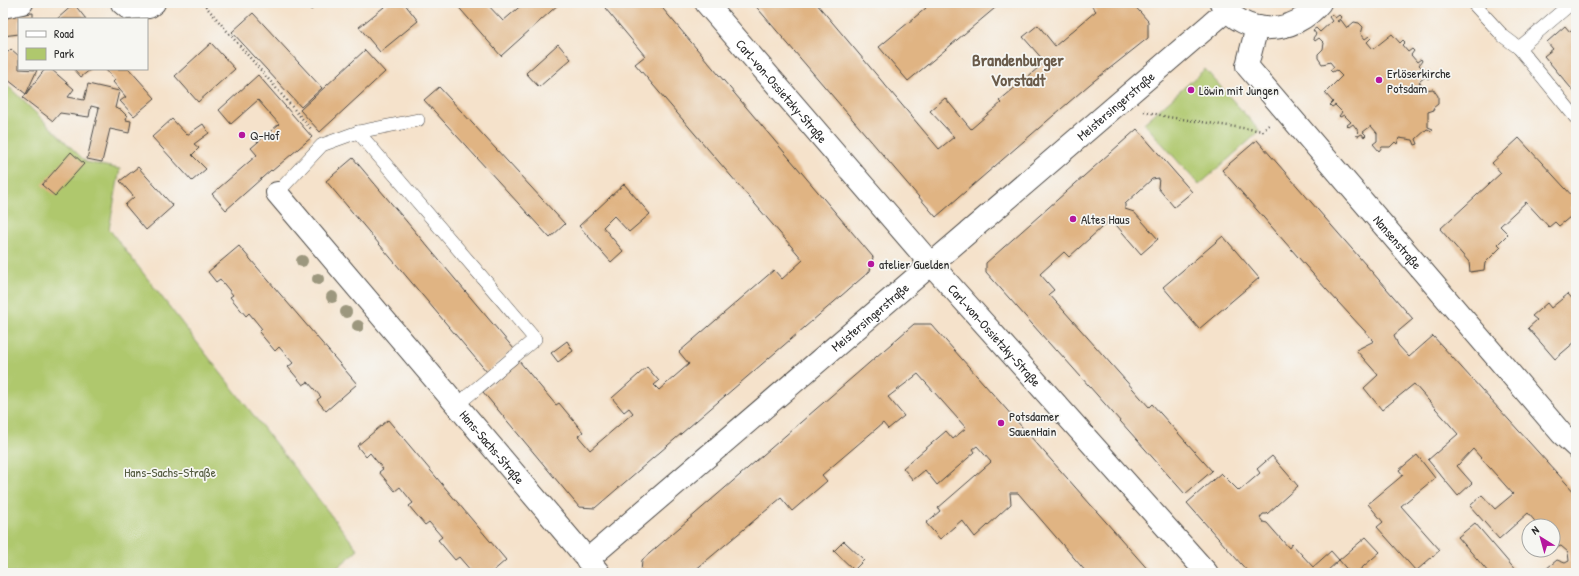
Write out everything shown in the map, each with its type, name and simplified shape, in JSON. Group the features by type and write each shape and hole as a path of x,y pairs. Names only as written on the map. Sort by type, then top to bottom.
{"street":[{"path":"3,7 22,3"},
{"path":"122,3 128,8 149,7 154,3"},
{"name":"Carl-von-Ossietzky-Straße","path":"706,3 931,264 1207,573"},
{"path":"1223,7 1240,21 1257,27 1276,28 1295,23 1312,13 1320,3"},
{"name":"Meistersingerstraße","path":"593,567 931,264 1118,104 1223,7"},
{"name":"Nansenstraße","path":"1257,27 1247,66 1562,434 1576,447"},
{"name":"Hans-Sachs-Straße","path":"277,193 593,567"}],"lane":[{"path":"1473,3 1504,36 1520,48 1576,118"},
{"path":"1520,48 1568,6 1576,6"},
{"path":"277,193 322,146 358,132 418,120"},
{"path":"358,132 534,339 457,405"}],"path":[{"path":"203,3 308,125"},
{"path":"1118,104 1168,117 1263,131 1285,112"}],"green space":[{"path":"1205,69 1260,131 1199,185 1144,123"},
{"path":"3,81 86,162 120,169 109,229 358,550 331,573 3,573"}],"building":[{"path":"305,3 320,3 311,10"},
{"path":"389,3 404,3 418,21 380,52 359,27"},
{"path":"455,3 486,3 503,21 524,3 560,3 501,56"},
{"path":"611,3 658,3 873,257 870,271 595,508 579,507 483,392 519,361 556,405 559,403 583,432 578,436 590,450 633,413 629,408 624,412 612,398 647,367 659,381 654,385 659,390 689,364 679,352 774,270 782,279 803,260 635,64 645,56 605,8"},
{"path":"753,3 816,3 939,149 954,137 930,111 945,98 971,129 1001,103 999,101 1045,62 1023,37 1038,25 1055,46 1096,11 1089,3 1132,3 1148,21 1148,38 1090,84 936,217"},
{"path":"1001,3 908,81 879,47 926,8 923,4"},
{"path":"74,4 85,18 58,18"},
{"path":"33,13 33,18 18,18 18,34 3,36 3,16"},
{"path":"253,13 322,88 301,107 232,32"},
{"name":"Erlöserkirche Potsdam","path":"1332,14 1335,18 1339,15 1342,18 1337,21 1338,22 1341,20 1347,28 1354,22 1359,23 1363,27 1361,34 1365,39 1369,36 1371,38 1367,42 1373,49 1392,34 1400,43 1403,40 1405,42 1402,45 1408,52 1412,49 1414,51 1411,55 1417,62 1421,59 1422,61 1419,65 1426,72 1429,70 1431,72 1428,74 1430,77 1428,79 1426,76 1419,82 1425,90 1433,89 1438,96 1438,104 1433,108 1434,110 1428,112 1428,127 1433,129 1432,131 1427,129 1416,139 1418,144 1415,145 1413,140 1399,138 1397,144 1395,142 1390,147 1382,147 1379,151 1373,144 1377,141 1377,133 1371,126 1363,132 1366,135 1364,137 1362,134 1358,136 1356,135 1359,132 1353,124 1349,127 1347,125 1351,122 1344,115 1339,116 1342,112 1335,105 1332,107 1330,105 1333,102 1325,93 1342,76 1336,70 1332,72 1330,70 1334,67 1330,62 1322,64 1318,58 1318,54 1323,49 1324,43 1319,38 1315,41 1313,38 1316,34 1313,30 1316,28 1320,32 1332,21 1329,17"},
{"path":"1565,26 1570,32 1576,27 1576,94 1544,56 1553,49 1547,42"},
{"path":"211,43 235,69 198,102 175,76"},
{"path":"558,44 571,59 539,87 526,73"},
{"path":"11,49 18,55 18,70 37,70 26,94 3,76 3,57"},
{"path":"365,50 385,72 320,132 300,110"},
{"path":"44,70 52,70 74,89 68,97 84,100 88,84 119,91 115,108 121,110 127,116 126,120 131,121 129,133 110,129 102,162 87,159 99,108 91,106 89,117 60,113 53,121 23,98"},
{"path":"75,70 90,70 81,77"},
{"path":"106,70 130,70 155,98 134,116 120,101 126,97 113,82 115,80"},
{"path":"258,75 312,137 272,171 271,170 226,210 212,194 257,155 251,148 279,124 258,100 231,124 219,110"},
{"path":"439,87 565,224 550,238 424,100"},
{"path":"172,119 187,135 203,124 209,133 194,144 199,148 192,155 206,169 192,181 152,137"},
{"path":"1137,129 1192,192 1174,207 1158,188 1159,178 1152,179 1125,204 1125,209 1134,212 1158,239 1141,254 1111,219 1069,257 1064,252 1040,274 1054,290 1049,294 1149,407 1152,404 1212,471 1185,494 986,272 986,263"},
{"path":"1519,138 1576,200 1570,208 1575,213 1559,226 1555,222 1549,227 1526,202 1500,226 1508,234 1498,244 1501,247 1485,263 1484,270 1470,272 1469,262 1440,229 1501,173 1492,163"},
{"path":"1257,140 1413,319 1394,335 1398,345 1409,357 1433,336 1576,494 1576,573 1541,573 1557,560 1565,563 1569,561 1568,552 1561,546 1561,518 1532,518 1528,513 1499,539 1470,506 1482,495 1495,509 1513,494 1473,449 1457,466 1472,483 1458,496 1428,460 1458,434 1414,384 1382,410 1364,388 1378,375 1356,350 1374,341 1326,289 1222,170"},
{"path":"71,152 84,164 55,196 42,185"},
{"path":"353,158 514,349 487,372 326,181"},
{"path":"138,167 173,206 146,230 125,205 134,197 120,181"},
{"path":"624,184 650,214 629,232 614,216 603,227 623,251 611,262 579,226"},
{"path":"1223,236 1259,278 1199,329 1163,287"},
{"path":"239,246 357,384 326,411 317,400 321,397 308,382 303,385 288,367 293,363 279,347 275,351 259,332 262,329 249,313 246,316 230,297 233,295 220,279 216,282 208,272"},
{"path":"1568,294 1576,303 1576,341 1555,359 1528,328 1537,320 1532,316 1547,303 1551,308"},
{"path":"914,324 931,324 1151,573 1087,573 1018,493 1010,493 1011,504 975,537 962,520 940,539 926,523 940,511 938,508 991,462 977,446 973,449 975,452 937,485 925,470 913,480 903,468 946,431 953,439 966,428 918,374 888,397 904,416 888,429 883,423 822,475 827,481 792,511 781,498 694,571 696,573 641,573 642,560"},
{"path":"567,341 573,351 558,362 551,353"},
{"path":"388,420 506,560 491,573 470,573 472,572 459,557 455,560 438,540 442,537 429,522 425,525 409,506 413,503 400,487 395,491 379,472 383,469 370,453 366,457 357,446"},
{"path":"1417,455 1435,478 1401,506 1440,550 1416,571 1377,527 1383,522 1368,504 1403,475 1399,470"},
{"path":"1272,456 1298,486 1267,514 1263,514 1260,518 1263,522 1267,523 1289,548 1292,544 1313,567 1331,551 1339,560 1325,573 1249,573 1187,503 1221,473 1239,491 1260,473 1257,469"},
{"path":"1475,523 1518,573 1489,573 1458,537"},
{"path":"1366,537 1380,552 1356,573 1350,573 1339,560"},
{"path":"844,541 864,560 854,570 834,551"}],"place":[{"name":"Erlöserkirche Potsdam","path":"1379,80"},
{"name":"Löwin mit Jungen","path":"1191,90"},
{"name":"Q-Hof","path":"242,135"},
{"name":"Altes Haus","path":"1073,219"},
{"name":"atelier Guelden","path":"871,264"},
{"name":"Potsdamer SauenHain","path":"1001,423"}],"district":[{"name":"Brandenburger Vorstadt","path":"1018,69"}]}
